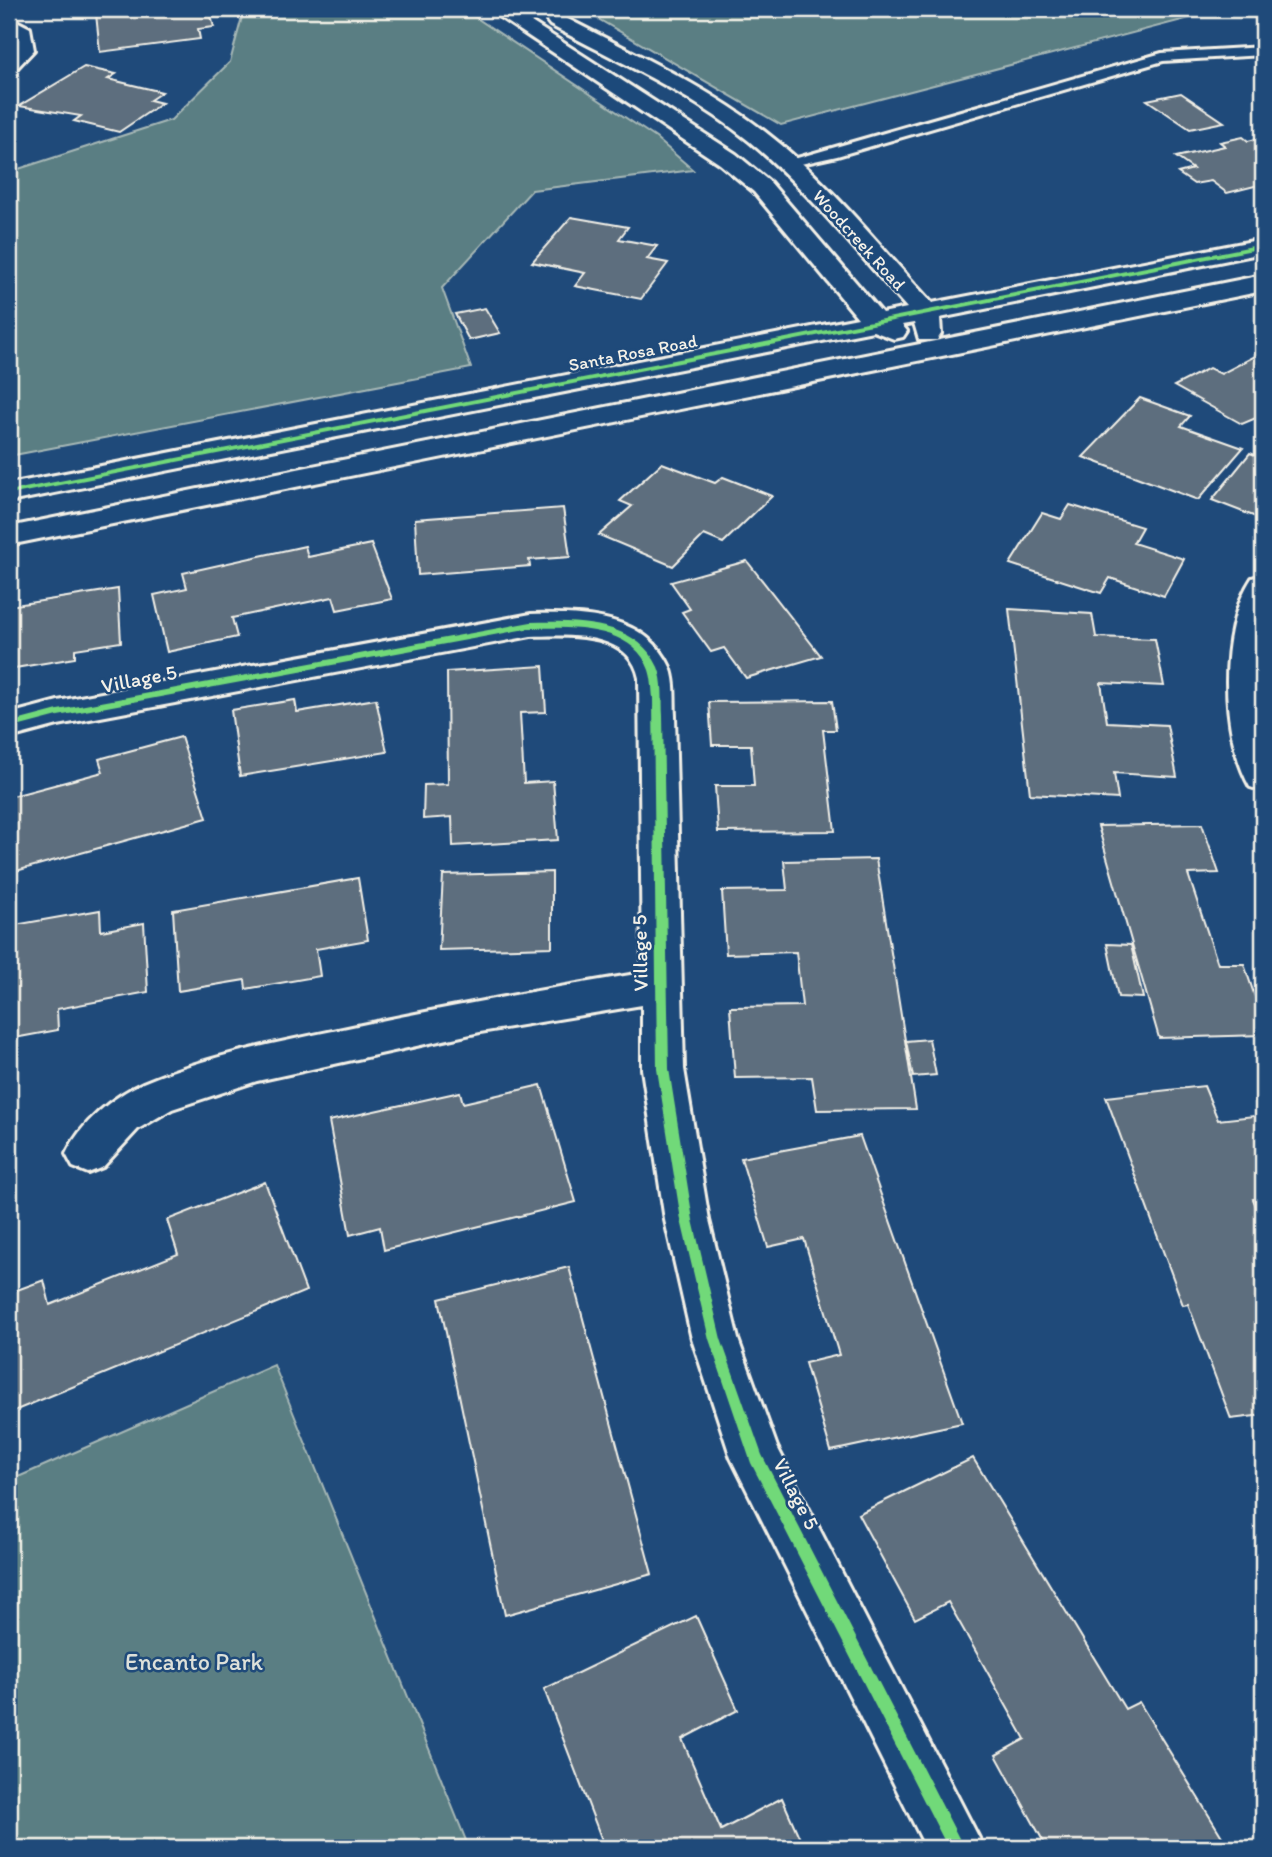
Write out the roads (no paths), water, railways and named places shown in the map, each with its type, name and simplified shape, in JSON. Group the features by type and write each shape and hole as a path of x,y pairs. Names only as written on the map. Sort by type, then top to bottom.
{"main road":[{"name":"Woodcreek Road","path":"498,9 728,159 762,187 876,322 930,349"},
{"name":"Woodcreek Road","path":"538,9 564,26 680,86 756,136 787,163 926,313"},
{"path":"9,23 23,32 16,58"},
{"name":"Santa Rosa Road","path":"9,493 1263,246"},
{"path":"9,536 1263,283"},
{"path":"926,313 930,349"},
{"path":"1263,585 1246,635 1243,673 1253,746 1263,778"},
{"name":"Village 5","path":"9,726 72,711 531,625 568,624 605,630 629,640 648,657 654,670 658,716 659,986 663,1069 687,1220 715,1339 756,1458 956,1848"},
{"name":"Village 5","path":"88,1154 123,1116 158,1096 257,1064 480,1016 659,986"}],"lane":[{"path":"787,163 832,153 1163,57 1263,51"}],"park label":[{"name":"Encanto Park","path":"194,1662"}]}
